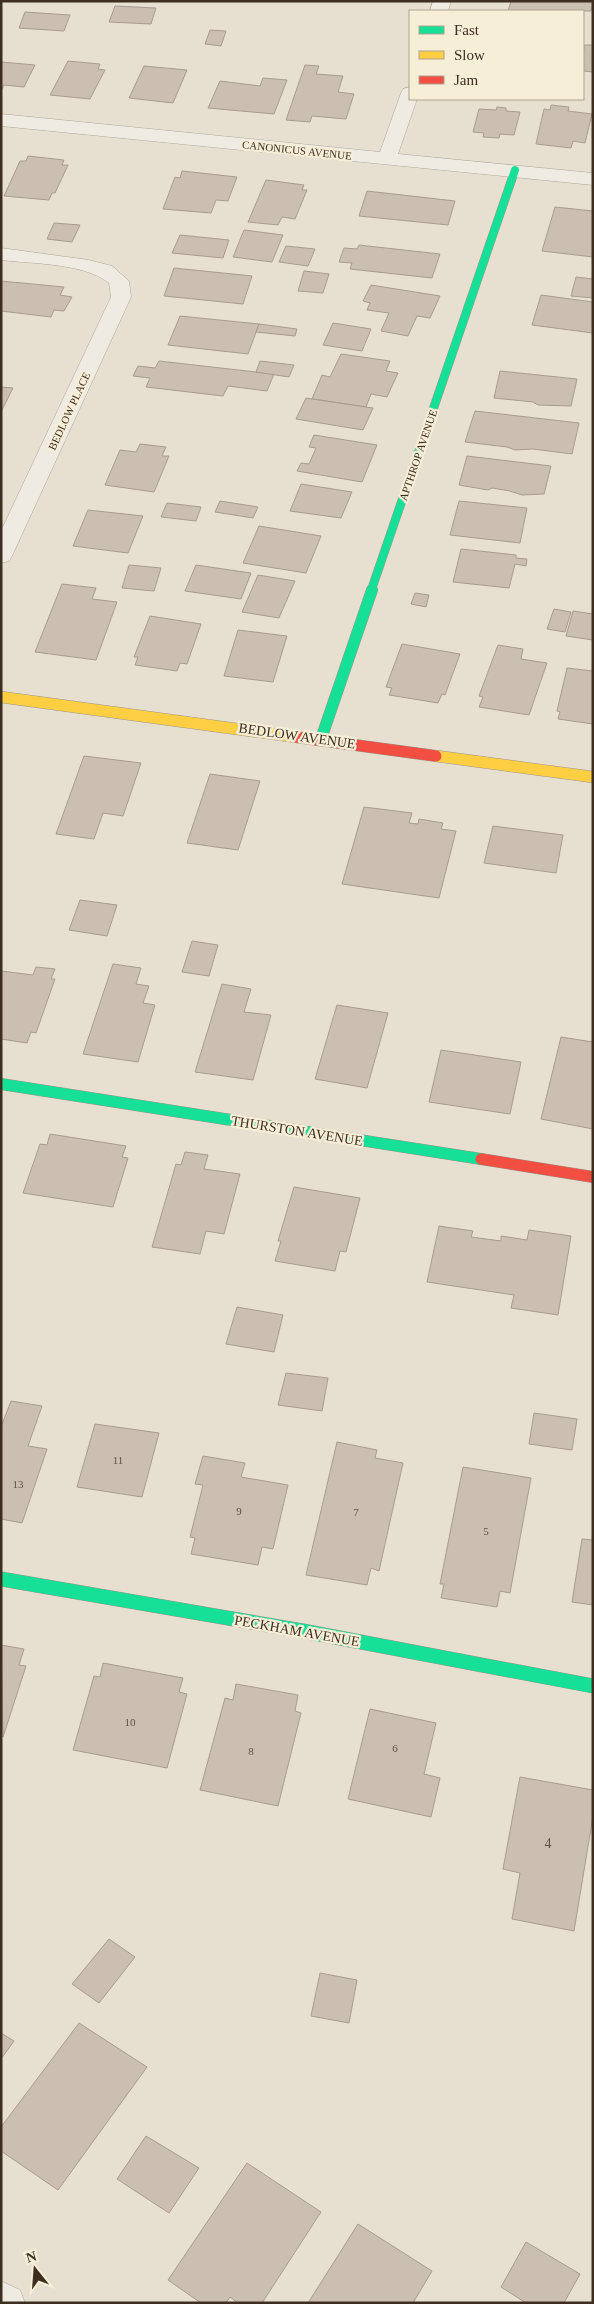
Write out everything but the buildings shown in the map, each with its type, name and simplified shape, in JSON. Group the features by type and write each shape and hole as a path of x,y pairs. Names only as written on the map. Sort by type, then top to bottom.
{"street":[{"path":"387,159 409,96"},
{"name":"CANONICUS AVENUE","path":"1,120 593,179"},
{"name":"APTHROP AVENUE","path":"321,739 515,170"},
{"name":"BEDLOW PLACE","path":"1,254 82,264 105,270 119,281 121,298 1,556"},
{"name":"BEDLOW AVENUE","path":"1,697 593,777"},
{"name":"THURSTON AVENUE","path":"1,1084 593,1177"},
{"name":"PECKHAM AVENUE","path":"1,1579 303,1631 593,1686"},
{"path":"1,2299 7,2303"}],"traffic: fast":[{"path":"321,739 515,170"},
{"path":"1,1084 481,1159"},
{"path":"1,1579 303,1631 593,1686"}],"traffic: slow":[{"path":"1,697 296,737"},
{"path":"436,756 593,777"}],"traffic: jam":[{"path":"296,737 436,756"},
{"path":"481,1159 593,1177"}]}
